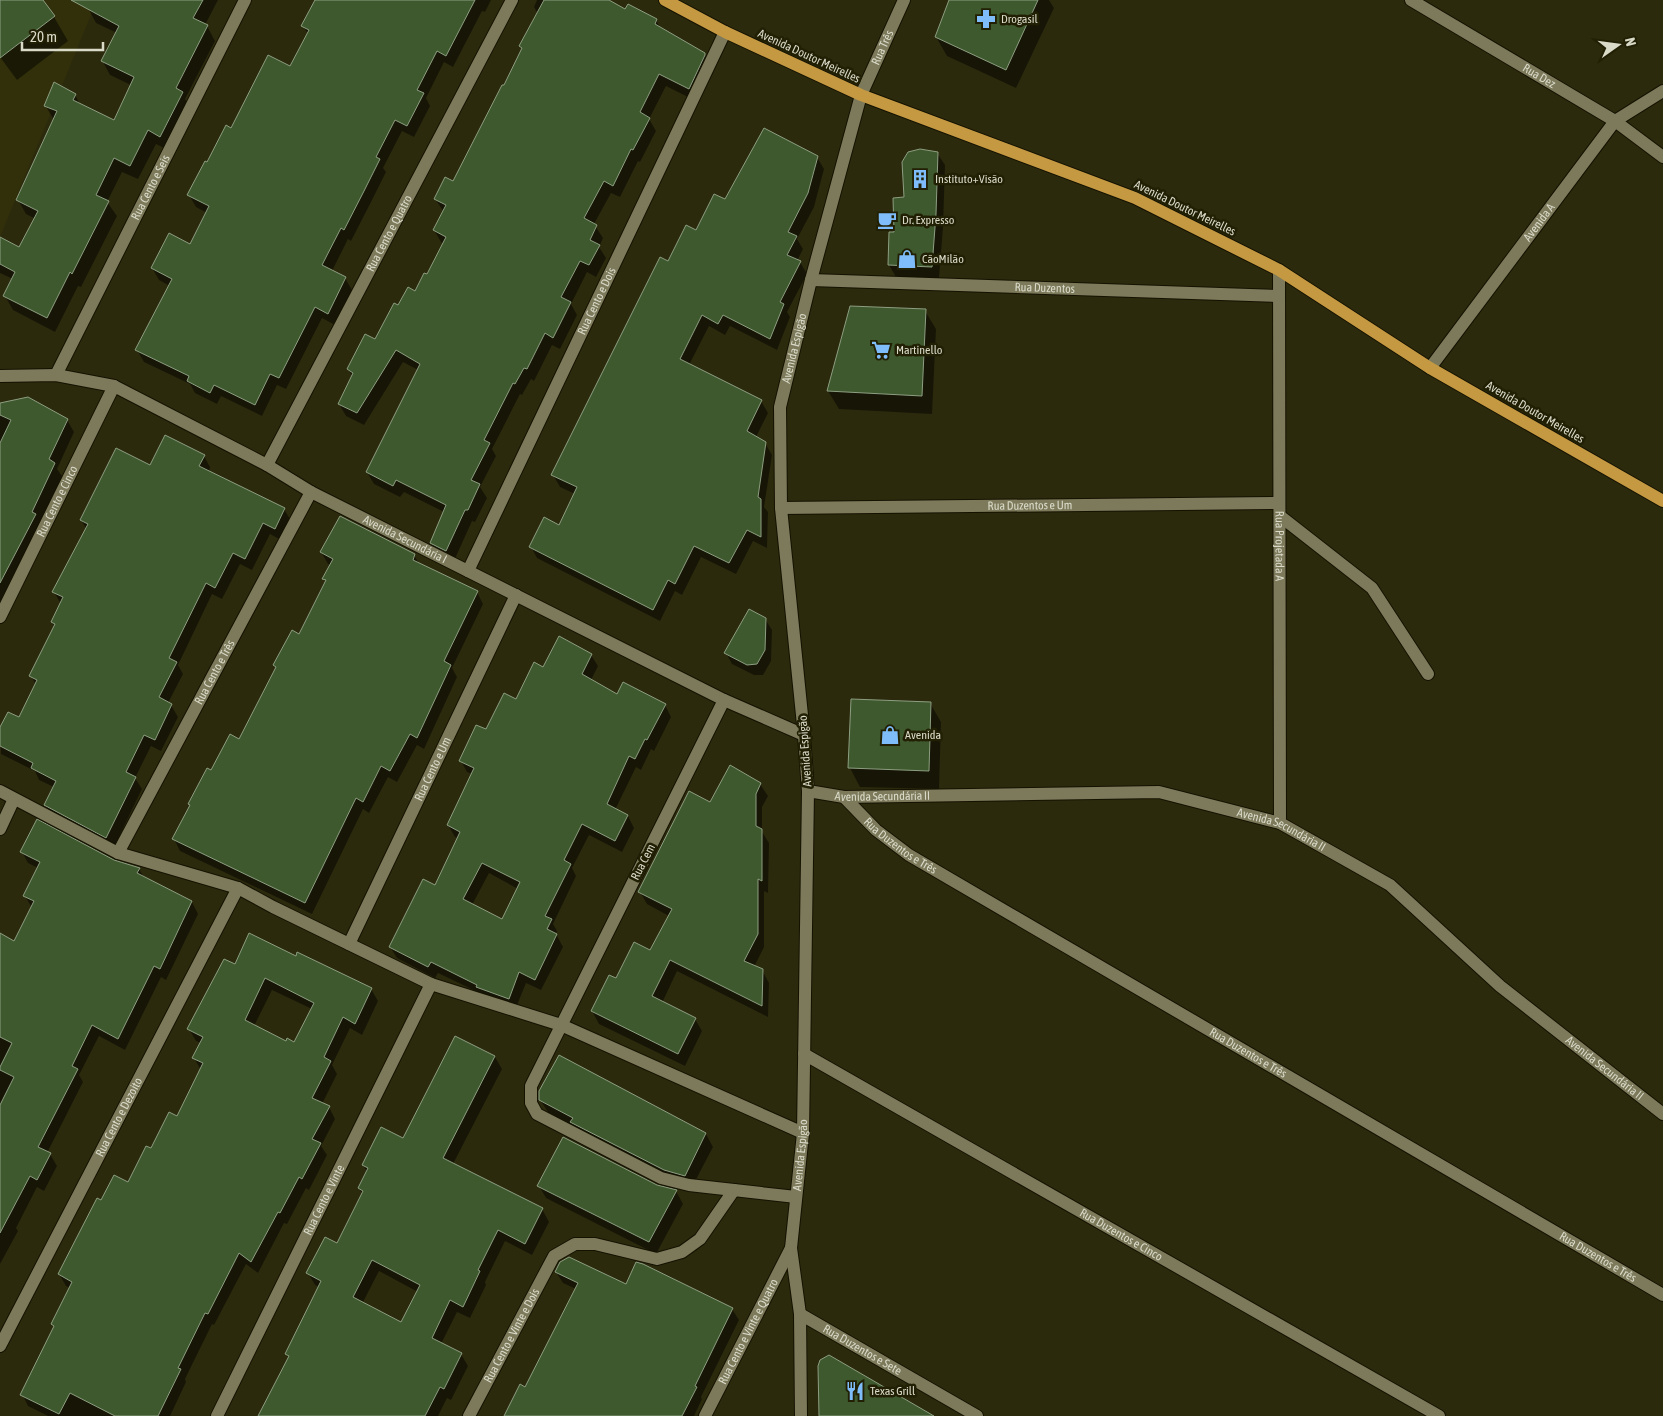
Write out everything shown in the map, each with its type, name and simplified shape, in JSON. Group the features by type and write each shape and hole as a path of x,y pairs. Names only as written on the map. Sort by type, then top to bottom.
{"main road":[{"name":"Avenida Doutor Meirelles","path":"665,0 725,32 861,95 1136,198 1280,270 1430,368 1663,500"}],"street":[{"name":"Rua Cento e Seis","path":"56,375 245,0"},
{"name":"Rua Cento e Quatro","path":"268,464 512,0"},
{"name":"Rua Três","path":"861,95 904,0"},
{"name":"Rua Dez","path":"1411,0 1615,121 1663,157"},
{"name":"Rua Cento e Dois","path":"468,571 725,32"},
{"name":"Avenida A","path":"1430,368 1615,121 1663,91"},
{"name":"Avenida Espigão","path":"801,1416 800,1314 791,1248 803,1133 808,791 781,508 780,407 811,280 861,95"},
{"name":"Rua Projetada A","path":"1280,270 1280,823"},
{"name":"Rua Duzentos","path":"811,280 1279,296"},
{"name":"Avenida Secundária I","path":"0,376 56,375 114,386 268,464 311,492 724,700 804,735"},
{"name":"Rua Cento e Cinco","path":"0,617 114,386"},
{"name":"Rua Cento e Três","path":"118,853 311,492"},
{"name":"Rua Duzentos e Um","path":"781,508 1279,503"},
{"path":"1280,516 1372,588 1428,674"},
{"name":"Rua Cento e Um","path":"349,944 516,595"},
{"name":"Rua Cem","path":"724,700 531,1086 531,1103 538,1114 661,1178 689,1185 796,1197"},
{"name":"Avenida Secundária II","path":"808,791 844,797 1159,792 1280,823 1390,885 1500,986 1663,1114"},
{"path":"0,792 118,853 238,888 431,984 561,1024 803,1133"},
{"name":"Rua Duzentos e Três","path":"844,797 876,830 909,855 1663,1295"},
{"path":"0,829 14,799"},
{"name":"Rua Cento e Dezoito","path":"0,1346 238,888"},
{"name":"Rua Cento e Vinte","path":"217,1416 431,984"},
{"name":"Rua Duzentos e Cinco","path":"804,1054 1438,1416"},
{"name":"Rua Cento e Vinte e Dois","path":"470,1416 554,1256 574,1244 595,1244 657,1258 682,1252 700,1239 734,1190"},
{"name":"Rua Cento e Vinte e Quatro","path":"705,1416 791,1248"},
{"name":"Rua Duzentos e Sete","path":"800,1314 977,1416"}],"shaded area":[{"path":"0,0 97,0 0,237"}],"building":[{"path":"0,0 43,0 55,16 0,58"},
{"path":"71,0 203,0 193,18 208,25 176,88 183,92 160,137 148,130 130,166 114,158 96,195 109,201 47,318 3,296 15,272 0,264 0,237 19,247 38,211 16,200 57,111 44,106 54,82 76,94 73,100 114,120 134,77 101,61 119,26"},
{"path":"315,0 475,0 446,56 437,51 417,90 424,93 407,126 395,120 376,157 380,159 364,191 344,230 341,228 322,265 346,277 328,314 315,307 279,378 270,374 255,405 214,385 210,393 187,381 189,376 135,350 172,279 151,268 169,233 190,244 209,206 187,195 226,125 231,128 268,55 290,66 309,30 301,26"},
{"path":"544,0 609,0 625,9 628,4 657,19 655,24 705,53 705,55 689,89 659,74 640,112 650,118 633,150 631,149 613,186 604,181 584,218 597,225 590,240 600,245 589,265 580,261 561,297 571,302 553,338 545,333 527,369 524,368 515,384 513,383 484,440 490,443 471,480 480,484 468,510 465,510 446,551 430,543 446,505 396,480 393,486 366,472 420,364 396,350 357,413 338,404 353,373 347,369 365,334 375,339 394,303 398,305 408,287 415,291 424,273 427,274 446,237 433,230 446,205 434,199 445,177 453,181 502,85 504,85 522,48 519,46"},
{"name":"Drogasil","path":"949,0 1038,0 1006,70 935,37"},
{"path":"764,128 818,156 808,193 788,232 797,236 787,255 801,261 780,302 784,304 770,339 723,315 718,324 702,315 680,359 762,400 747,431 766,442 758,497 761,499 761,537 747,530 729,563 694,546 675,584 668,580 653,610 529,547 544,517 559,525 577,487 551,475 660,257 668,261 686,225 696,230 714,194 725,199"},
{"path":"920,149 938,152 932,267 888,265 889,232 894,232 893,198 904,197 902,162 908,152"},
{"name":"Martinello","path":"850,306 926,309 922,396 827,391"},
{"path":"28,397 68,419 49,459 55,463 32,512 36,514 0,583 0,443 11,420 0,415 0,403"},
{"path":"165,435 205,455 199,466 285,508 275,529 263,523 245,559 233,553 215,588 206,583 169,658 177,662 159,697 172,704 155,740 144,735 126,772 136,777 106,838 44,805 56,781 31,768 33,763 0,746 0,727 8,712 19,717 37,680 29,676 55,624 51,622 63,597 52,592 88,524 80,520 116,448 150,465"},
{"path":"340,516 415,554 413,560 478,591 444,661 451,665 417,738 410,734 390,771 381,766 363,802 356,798 305,903 172,839 207,768 211,770 230,734 239,739 276,667 273,665 292,630 299,634 326,580 322,579 333,559 320,552"},
{"path":"749,609 766,618 765,650 757,664 747,665 724,653"},
{"path":"559,636 592,654 582,674 617,694 623,682 666,704 635,759 629,756 607,804 628,815 615,841 582,824 564,860 571,864 545,916 552,919 547,929 557,934 535,980 519,972 509,999 476,987 477,985 431,962 428,967 389,947 423,879 435,885 460,832 447,825 474,768 459,761 476,725 486,729 504,693 516,699 534,662 543,667","holes":["482,863 520,882 502,919 463,899"]},
{"name":"Avenida","path":"851,699 931,702 929,771 848,768"},
{"path":"730,765 761,783 756,794 756,826 762,829 762,881 758,879 758,934 744,961 763,969 762,1006 670,960 652,996 696,1018 678,1054 591,1011 609,975 616,978 634,942 650,950 672,909 638,892 689,791 710,802"},
{"path":"37,819 114,860 140,868 137,873 192,901 160,969 154,966 118,1039 92,1025 72,1066 78,1069 38,1147 51,1153 37,1180 30,1176 0,1233 0,1105 14,1077 0,1070 12,1043 0,1037 0,933 14,941 34,901 23,896 40,862 20,852"},
{"path":"249,933 296,956 297,952 372,988 355,1024 343,1017 324,1057 331,1061 312,1098 330,1106 312,1139 321,1143 302,1179 299,1177 280,1213 278,1212 251,1262 239,1253 208,1314 205,1313 178,1368 181,1369 158,1416 115,1416 70,1393 59,1414 20,1395 54,1326 51,1324 72,1282 58,1274 97,1198 101,1200 114,1175 128,1182 146,1146 151,1148 169,1112 177,1116 203,1063 192,1058 203,1037 187,1029 224,959 235,964","holes":["265,978 314,1003 294,1042 287,1038 286,1041 245,1020"]},
{"path":"455,1036 495,1056 443,1158 543,1208 525,1244 498,1230 478,1270 480,1271 463,1307 450,1300 432,1338 462,1353 444,1389 440,1387 425,1416 258,1416 289,1356 285,1354 321,1281 306,1273 325,1237 337,1243 363,1191 358,1188 368,1168 362,1165 381,1127 403,1138","holes":["372,1260 420,1285 401,1322 353,1297"]},
{"path":"559,1055 706,1133 685,1176 664,1170 570,1122 573,1118 539,1100 539,1091"},
{"path":"563,1137 657,1185 677,1190 649,1242 537,1186"},
{"path":"569,1257 626,1284 636,1262 643,1264 733,1308 682,1416 504,1416 520,1384 525,1387 578,1283 555,1272 560,1262"},
{"name":"Texas Grill","path":"829,1355 934,1416 819,1416 818,1366 820,1360"}],"place":[{"name":"Drogasil","path":"986,19"},
{"name":"Instituto+Visão","path":"920,179"},
{"name":"Dr. Expresso","path":"887,220"},
{"name":"CãoMilão","path":"907,259"},
{"name":"Martinello","path":"881,350"},
{"name":"Avenida","path":"890,735"},
{"name":"Texas Grill","path":"855,1391"}]}
